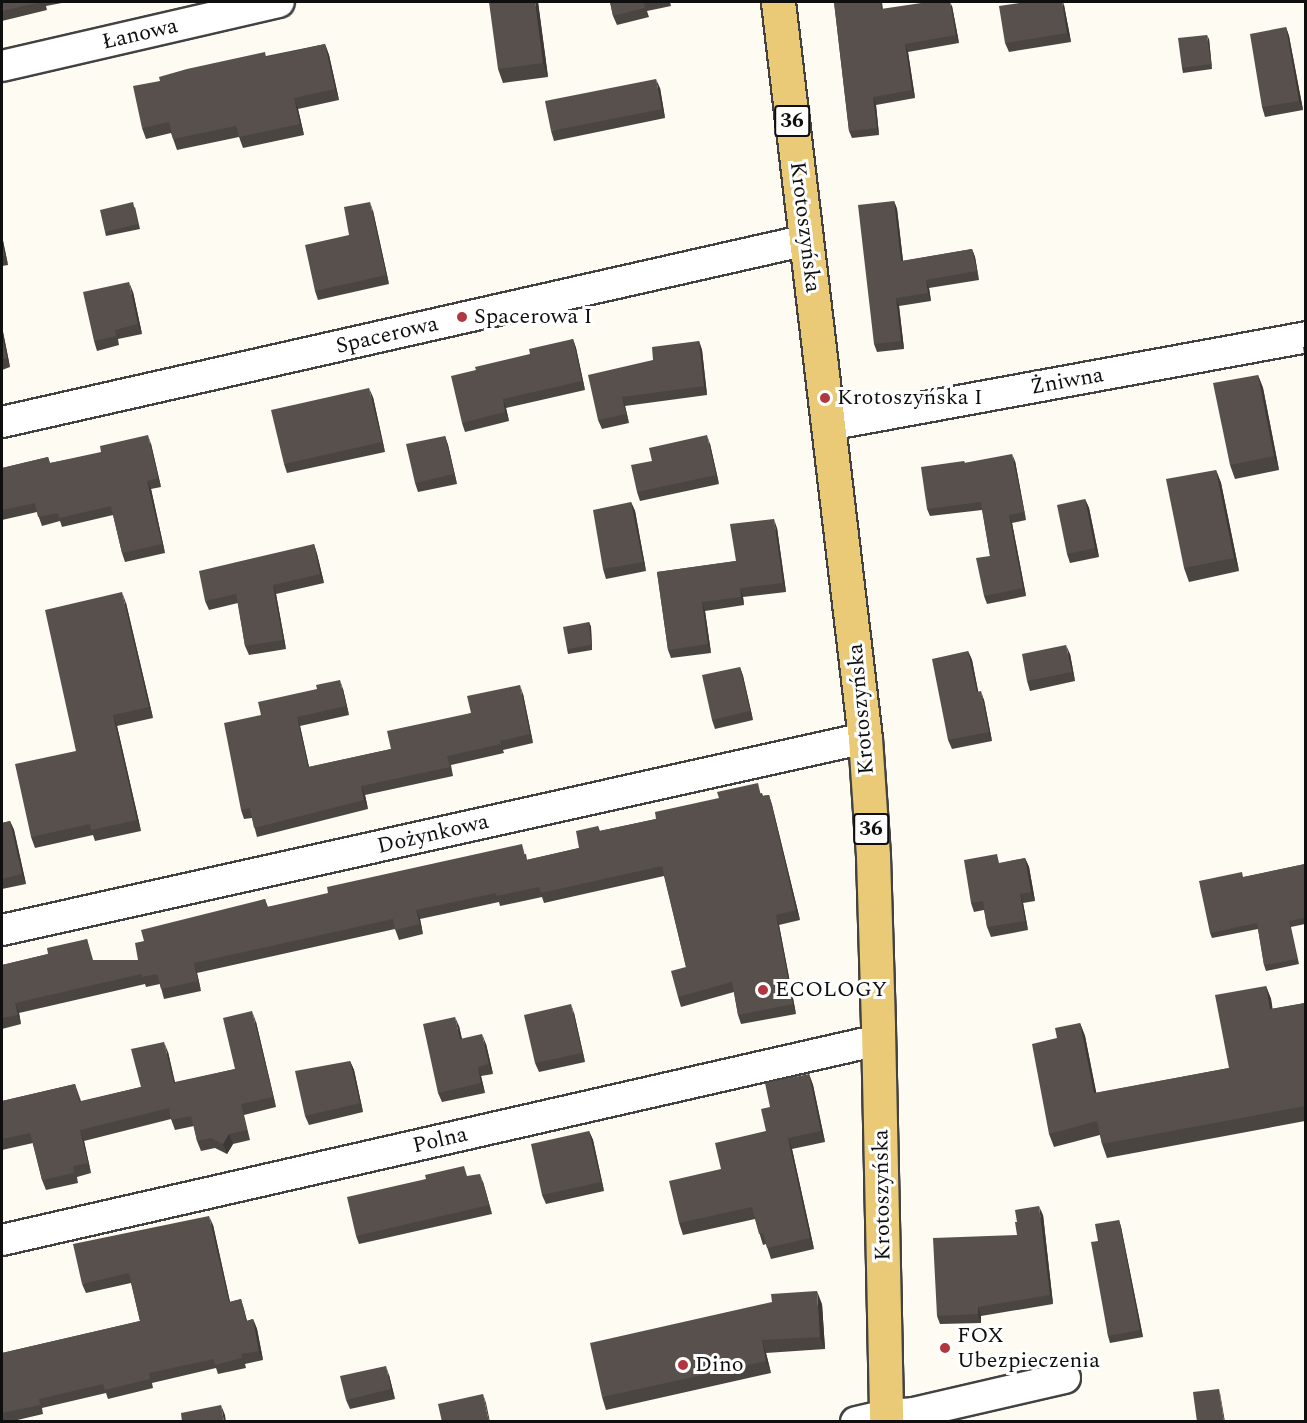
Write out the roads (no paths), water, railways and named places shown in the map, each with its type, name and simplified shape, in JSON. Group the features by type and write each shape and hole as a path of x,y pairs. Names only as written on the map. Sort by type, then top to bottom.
{"main road":[{"name":"Krotoszyńska","path":"778,2 865,738 873,856 879,1040 876,1419"}],"street":[{"name":"Łanowa","path":"2,66 279,2"},
{"name":"Spacerowa","path":"2,422 807,240"},
{"name":"Żniwna","path":"828,426 1305,337"},
{"name":"Dożynkowa","path":"2,930 865,738"},
{"name":"Polna","path":"2,1240 879,1040"},
{"path":"876,1419 913,1413 1065,1378"}],"place":[{"name":"Spacerowa I","path":"462,317"},
{"name":"Krotoszyńska I","path":"825,398"},
{"name":"ECOLOGY","path":"763,990"},
{"name":"FOX Ubezpieczenia","path":"945,1348"},
{"name":"Dino","path":"683,1365"}]}
